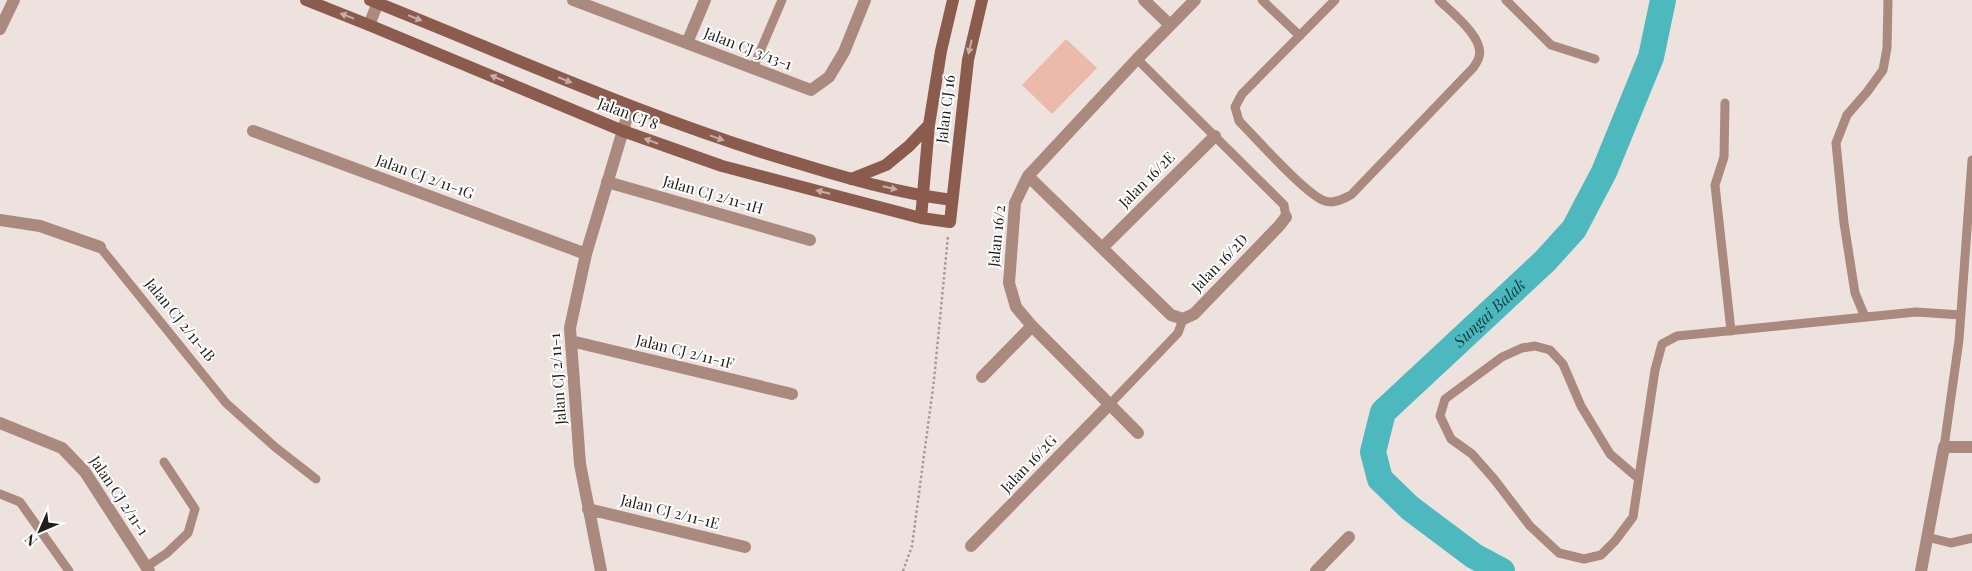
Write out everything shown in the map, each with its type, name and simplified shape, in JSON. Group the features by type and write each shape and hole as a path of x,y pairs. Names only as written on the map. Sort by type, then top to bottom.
{"street":[{"path":"0,29 14,0"},
{"name":"Jalan CJ 8","path":"306,0 369,24 623,131 722,166 921,218 950,222"},
{"name":"Jalan CJ 3/13-1","path":"573,0 811,90 829,76 844,52 865,0"},
{"path":"687,43 705,0"},
{"name":"Jalan CJ 16","path":"921,218 929,125 941,51 953,0"},
{"name":"Jalan CJ 16","path":"950,222 968,60 982,0"},
{"path":"1144,0 1170,25"},
{"name":"Jalan 16/2","path":"1138,433 1032,326 1016,307 1009,283 1015,203 1028,176 1195,0"},
{"path":"369,24 375,1"},
{"name":"Jalan CJ 8","path":"375,1 630,107 731,143 851,179 924,196 952,200"},
{"name":"Jalan CJ 2/11-1","path":"601,571 580,464 570,328 586,254 630,107"},
{"path":"851,179 886,165 909,146 929,125"},
{"name":"Jalan CJ 2/11-1G","path":"253,131 586,254"},
{"name":"Jalan 16/2E","path":"1102,248 1215,136"},
{"path":"1028,176 1177,317"},
{"name":"Jalan CJ 2/11-1H","path":"607,182 810,240"},
{"name":"Jalan 16/2D","path":"1177,317 1194,314 1273,233 1286,217"},
{"name":"Jalan CJ 2/11-1B","path":"0,220 40,226 100,247"},
{"path":"982,377 1032,326"},
{"name":"Jalan CJ 2/11-1F","path":"571,341 792,394"},
{"name":"Jalan 16/2G","path":"971,546 1110,404"},
{"name":"Jalan CJ 2/11-1","path":"0,423 62,448 74,459 85,472 147,569"},
{"path":"1921,571 1944,448 1972,447"},
{"name":"Jalan CJ 2/11-1E","path":"588,509 745,547"},
{"path":"1316,571 1349,538"}],"lane":[{"path":"753,68 782,0"},
{"path":"1262,0 1300,36"},
{"path":"1335,0 1242,94 1235,108 1239,121 1310,192 1325,201 1338,201 1351,195 1473,68 1480,57 1479,46 1474,36 1439,0"},
{"path":"1506,0 1551,45 1595,59"},
{"path":"1866,317 1856,293 1844,223 1836,143 1847,115 1883,70 1887,48 1888,0"},
{"path":"1137,59 1284,205 1286,217"},
{"path":"1725,103 1724,157 1715,185 1731,331"},
{"path":"1944,448 1959,340 1972,160"},
{"name":"Jalan CJ 2/11-1B","path":"100,247 226,403 316,479"},
{"path":"1638,478 1610,454 1581,406 1563,364 1550,350 1535,346 1522,348 1502,357 1445,399 1440,416 1451,439 1472,454 1530,526 1558,553 1584,559 1601,555 1615,541 1633,517 1655,370 1662,344 1678,336 1916,312 1961,315"},
{"path":"1110,404 1178,333 1177,317"},
{"path":"147,569 188,533 195,509 164,462"},
{"path":"0,494 20,502 68,571"},
{"path":"1927,537 1951,543 1972,538"}],"path":[{"path":"903,571 912,546 934,380 950,222"}],"shaded area":[{"path":"1066,39 1097,68 1052,114 1022,85"}],"waterway":[{"name":"Sungai Balak","path":"1502,571 1474,556 1410,508 1380,479 1373,452 1383,412 1545,261 1574,229 1604,172 1651,57 1663,0"}]}
